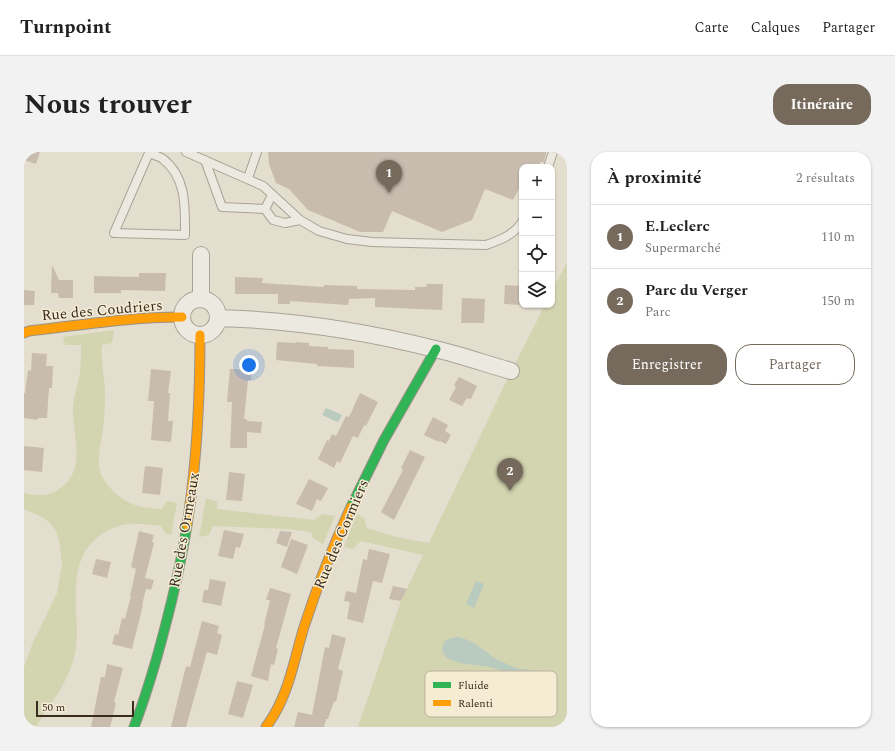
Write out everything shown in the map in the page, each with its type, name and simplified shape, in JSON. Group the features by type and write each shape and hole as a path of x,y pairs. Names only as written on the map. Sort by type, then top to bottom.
{"street":[{"path":"201,255 201,299"},
{"path":"201,299 206,300 215,307 218,318 217,323 210,332 200,335 195,334 186,328 182,318 183,312 190,302 201,299"},
{"name":"Rue des Coudriers","path":"24,333 73,325 165,317 182,318"},
{"path":"218,318 290,322 385,337 436,349 511,371"},
{"name":"Rue des Ormeaux","path":"137,725 170,611 189,515 196,458 199,403 200,335"},
{"name":"Rue des Cormiers","path":"266,727 279,710 286,693 304,628 339,533 361,485 392,425 436,349"}],"lane":[{"path":"149,152 162,158 170,166 184,192 185,235 114,233 149,152"},
{"path":"186,152 248,178 263,186 300,220 319,231 347,239 372,242 486,245 504,238 519,227"},
{"path":"248,178 257,152"},
{"path":"549,164 553,152"},
{"path":"205,160 222,207 265,209"},
{"path":"265,209 272,194"},
{"path":"265,209 273,220 285,223 300,220"}],"green space":[{"path":"567,262 567,727 358,727 401,601 423,555 361,541 353,549 344,547 357,514 364,518 367,528 396,537 429,543 507,380 543,308 555,308 555,285"},
{"path":"114,330 112,343 102,345 105,403 99,457 100,472 107,484 117,495 135,505 162,509 167,501 177,503 171,535 165,533 161,526 128,524 105,532 89,546 80,563 76,582 77,640 75,654 70,670 62,687 36,727 24,727 24,667 32,645 57,593 62,564 56,531 49,522 24,509 24,493 42,495 55,492 68,481 76,462 73,406 80,373 81,345 65,345 63,337"},
{"path":"206,498 217,502 217,509 314,520 323,514 335,516 323,544 313,538 311,532 288,529 213,526 209,535 199,537"}],"shaded area":[{"path":"326,408 342,415 338,422 322,415"},
{"path":"476,581 484,584 474,608 466,604"},
{"path":"456,637 468,640 500,661 517,668 535,671 502,671 488,667 456,662 445,656 443,653 442,648 445,640"}],"building":[{"path":"24,152 40,152 36,164 24,160"},
{"path":"268,152 546,152 544,162 540,162 540,164 519,164 519,189 513,200 485,189 472,220 442,232 392,211 383,232 360,232 308,210 289,189 276,183 269,164"},
{"path":"52,265 59,280 73,280 73,298 59,298 58,293 51,293"},
{"path":"139,273 166,273 165,291 121,290 121,293 94,293 94,276 139,277"},
{"path":"235,277 263,278 262,283 324,287 324,285 357,286 357,289 415,290 415,287 426,287 427,284 443,284 442,310 375,307 375,298 349,299 348,305 290,301 290,304 278,304 278,294 235,294"},
{"path":"505,285 519,286 519,305 504,304"},
{"path":"24,290 35,291 34,305 24,305"},
{"path":"462,298 485,299 484,323 461,323"},
{"path":"277,342 309,343 309,346 328,347 328,349 354,350 354,368 317,366 317,364 276,360"},
{"path":"32,353 47,354 46,366 53,366 52,388 49,388 47,418 38,418 37,420 24,418 24,393 28,370 31,371"},
{"path":"151,369 171,371 168,393 170,393 168,421 173,421 171,442 151,440 154,401 148,401"},
{"path":"230,369 252,370 251,380 248,380 244,419 247,419 247,421 262,422 261,433 247,432 247,448 230,448 232,402 227,402"},
{"path":"459,377 477,386 471,399 467,398 462,406 449,400 456,387 454,385"},
{"path":"360,393 378,402 358,438 353,436 340,463 337,461 334,468 318,459 327,440 329,441 332,434 336,436 346,416 349,417"},
{"path":"433,417 448,425 445,431 451,435 446,444 424,435"},
{"path":"24,446 44,448 42,472 24,470"},
{"path":"410,450 425,457 394,520 381,512 403,470 401,468"},
{"path":"145,466 163,468 160,495 142,493"},
{"path":"229,472 245,474 242,501 226,500"},
{"path":"309,479 328,488 321,501 317,499 312,511 296,504"},
{"path":"224,530 244,534 240,548 236,547 233,559 218,556"},
{"path":"139,531 154,535 152,542 154,543 145,578 154,580 151,590 146,589 132,649 112,644 115,634 118,635 122,618 125,619 131,596 136,569 131,567"},
{"path":"280,531 292,532 287,547 276,543"},
{"path":"291,539 308,545 297,574 281,567"},
{"path":"369,549 390,554 382,583 373,581 363,623 347,619 350,602 344,601 346,591 356,593 363,559 367,560"},
{"path":"96,559 111,562 107,578 92,574"},
{"path":"210,579 226,582 221,606 202,602 204,590 208,590"},
{"path":"393,586 407,589 401,601 389,599"},
{"path":"270,588 291,594 276,648 278,649 274,665 271,664 268,681 251,676 265,625 270,600 266,600"},
{"path":"202,621 219,626 217,633 222,635 217,655 207,652 186,727 171,727 186,666 190,667"},
{"path":"332,634 346,638 338,669 343,671 336,702 334,701 324,727 294,727 298,712 312,715 325,647 329,648"},
{"path":"107,664 123,668 114,702 116,703 112,720 110,727 91,727 101,677 105,677"},
{"path":"237,681 253,685 243,718 228,714"}],"traffic: fast":[{"path":"351,507 384,440 436,349"},
{"path":"134,727 149,684 166,625 178,575 187,525"}],"traffic: slow":[{"path":"24,333 29,331 144,318 182,317"},
{"path":"187,525 197,430 200,335"},
{"path":"266,727 274,715 290,679 314,597 351,507"}],"place":[{"name":"E.Leclerc","path":"389,193"},
{"name":"Parc du Verger","path":"510,491"}]}
